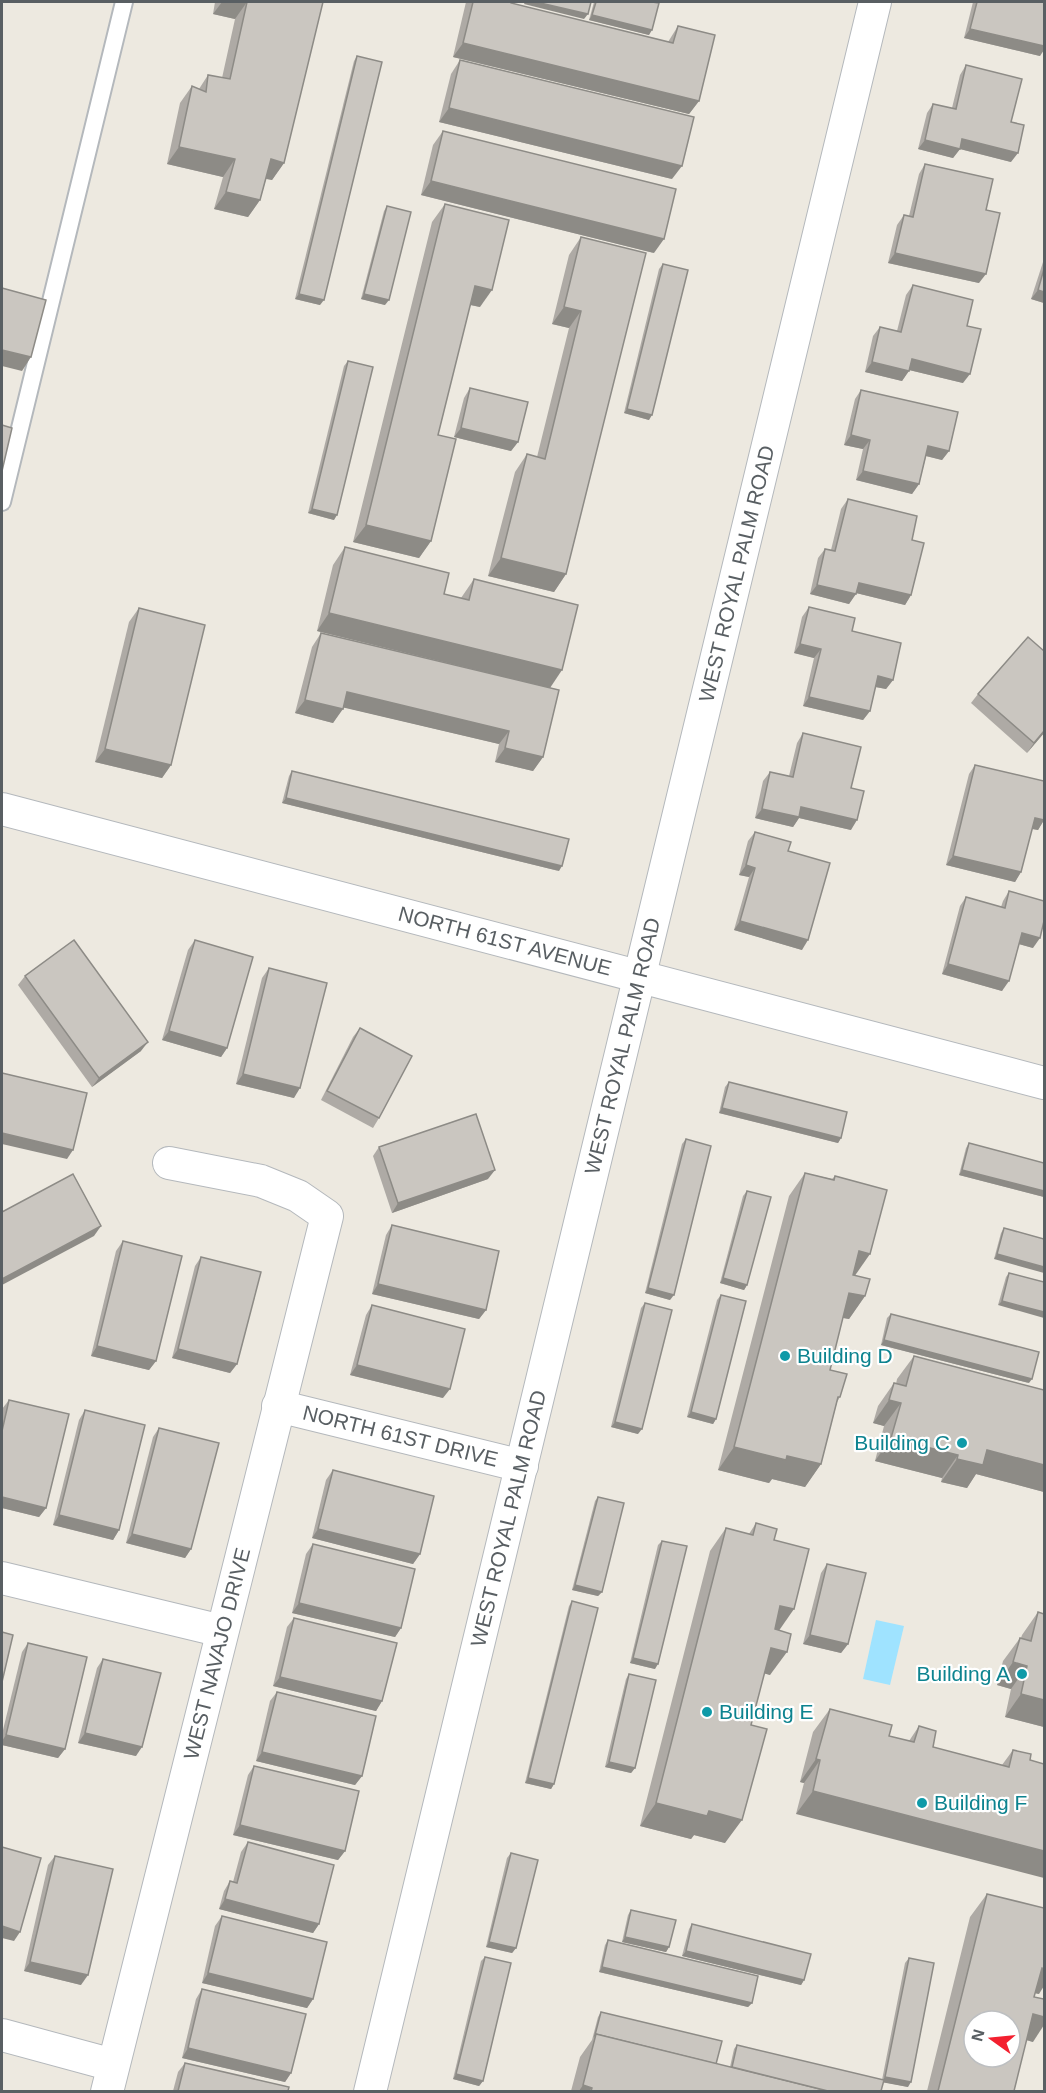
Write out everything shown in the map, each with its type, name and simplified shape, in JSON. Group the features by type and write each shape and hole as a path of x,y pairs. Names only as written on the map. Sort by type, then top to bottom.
{"street":[{"name":"WEST ROYAL PALM ROAD","path":"370,2091 875,2"},
{"name":"NORTH 61ST AVENUE","path":"2,809 1044,1083"},
{"name":"WEST NAVAJO DRIVE","path":"110,2078 327,1216 298,1196 261,1181 169,1163"},
{"name":"NORTH 61ST DRIVE","path":"278,1406 522,1466"},
{"path":"2,1578 222,1631"},
{"path":"2,2035 110,2078"}],"lane":[{"path":"2,502 124,2"}],"water":[{"path":"876,1620 904,1626 890,1685 863,1679"}],"building":[{"path":"247,2 323,2 284,163 271,159 260,200 226,192 235,159 179,147 192,86 206,92 208,75 230,79"},
{"path":"473,2 511,2 673,43 678,26 715,35 699,101 463,43"},
{"path":"536,2 591,2 588,14"},
{"path":"596,2 659,3 652,30 592,15"},
{"path":"977,2 1044,2 1044,46 970,29"},
{"path":"357,56 382,62 324,300 299,294"},
{"path":"460,60 694,117 682,166 449,108"},
{"path":"966,65 1022,79 1011,122 1024,125 1018,153 962,139 960,149 925,140 933,104 956,109"},
{"path":"443,131 676,189 664,239 431,181"},
{"path":"925,164 993,179 986,210 1000,213 986,274 895,253 904,215 913,217"},
{"path":"445,204 509,220 492,290 475,286 438,435 456,439 431,541 366,525"},
{"path":"387,206 411,212 389,300 364,294"},
{"path":"581,237 646,253 566,574 501,558 527,454 545,459 581,311 564,307"},
{"path":"663,264 688,270 652,415 627,409"},
{"path":"1044,269 1044,292 1038,290"},
{"path":"913,285 973,300 967,326 981,329 970,374 912,359 909,371 872,362 880,327 901,332"},
{"path":"2,288 46,300 31,357 2,350"},
{"path":"348,361 373,367 337,515 312,509"},
{"path":"470,388 528,402 518,442 461,428"},
{"path":"861,390 958,412 949,451 928,446 919,484 863,471 870,440 851,435"},
{"path":"2,425 12,428 2,471"},
{"path":"848,499 917,516 912,540 924,543 911,595 859,583 856,594 817,585 825,549 835,551"},
{"path":"345,547 449,573 444,594 469,600 474,579 578,605 562,670 329,613"},
{"path":"809,607 855,618 852,631 901,643 893,680 878,676 870,711 809,697 821,649 800,644"},
{"path":"139,608 205,625 171,765 105,749"},
{"path":"321,633 559,690 543,757 505,748 509,731 347,692 343,709 305,700"},
{"path":"1028,637 1044,651 1044,731 1034,743 978,694"},
{"path":"803,733 861,747 851,788 864,791 857,820 801,807 799,817 762,809 770,772 793,777"},
{"path":"975,765 1044,781 1044,820 1035,818 1021,872 953,856"},
{"path":"292,771 569,839 562,866 286,798"},
{"path":"755,832 791,842 788,851 830,863 808,940 740,921 755,868 746,865"},
{"path":"1009,891 1044,901 1044,921 1040,938 1022,933 1009,981 948,964 966,897 1005,908"},
{"path":"74,940 148,1042 99,1078 25,976"},
{"path":"195,940 253,957 227,1048 169,1031"},
{"path":"269,968 327,983 300,1088 243,1074"},
{"path":"360,1028 412,1056 379,1118 327,1091"},
{"path":"2,1073 87,1093 73,1150 2,1133"},
{"path":"729,1082 847,1112 841,1138 722,1108"},
{"path":"476,1114 495,1170 398,1203 379,1147"},
{"path":"686,1139 711,1146 674,1295 648,1288"},
{"path":"969,1143 1044,1163 1044,1191 962,1170"},
{"name":"Building D","path":"805,1173 834,1180 835,1176 887,1190 870,1254 859,1251 853,1275 870,1279 865,1296 849,1293 830,1370 847,1374 840,1397 838,1397 821,1464 787,1456 786,1460 734,1447"},
{"path":"73,1174 101,1226 2,1279 2,1212"},
{"path":"747,1191 771,1197 747,1285 723,1278"},
{"path":"392,1225 499,1251 486,1310 378,1284"},
{"path":"1004,1228 1044,1239 1044,1267 997,1254"},
{"path":"123,1241 182,1256 156,1361 97,1346"},
{"path":"201,1257 261,1272 237,1364 178,1349"},
{"path":"1009,1273 1044,1282 1044,1312 1002,1301"},
{"path":"721,1295 746,1301 716,1419 691,1412"},
{"path":"645,1303 672,1310 642,1429 615,1422"},
{"path":"372,1305 465,1329 450,1389 357,1365"},
{"path":"891,1314 1039,1352 1032,1379 884,1340"},
{"name":"Building C","path":"914,1356 1044,1390 1044,1465 987,1450 983,1465 957,1459 958,1455 891,1438 901,1403 889,1400 894,1383 906,1386"},
{"path":"9,1400 69,1414 46,1508 2,1497 2,1431"},
{"path":"85,1410 145,1425 119,1530 59,1515"},
{"path":"159,1428 219,1443 191,1549 132,1534"},
{"path":"333,1470 434,1496 420,1554 318,1529"},
{"path":"598,1497 624,1503 602,1592 575,1585"},
{"name":"Building E","path":"756,1523 777,1529 774,1540 809,1549 794,1609 780,1606 775,1629 791,1634 787,1652 771,1648 751,1725 767,1729 742,1820 709,1811 707,1816 656,1803 726,1528 753,1535"},
{"path":"662,1541 687,1546 658,1664 633,1658"},
{"path":"313,1544 415,1569 401,1628 299,1603"},
{"path":"827,1564 866,1573 848,1644 810,1635"},
{"path":"572,1601 598,1608 554,1784 528,1778"},
{"path":"1038,1612 1044,1614 1044,1700 1021,1694 1027,1666 1013,1662 1020,1638 1031,1641"},
{"path":"294,1618 397,1643 382,1701 280,1677"},
{"path":"2,1632 13,1635 2,1682"},
{"path":"28,1643 87,1657 65,1749 6,1735"},
{"path":"103,1659 161,1673 142,1747 85,1733"},
{"path":"629,1674 656,1680 635,1768 609,1762"},
{"path":"277,1692 376,1716 362,1776 262,1752"},
{"name":"Building F","path":"830,1709 892,1725 889,1736 914,1742 919,1726 936,1731 933,1747 1009,1767 1013,1750 1031,1754 1030,1760 1044,1764 1044,1851 813,1791 820,1760 816,1759"},
{"path":"254,1766 359,1791 345,1851 240,1825"},
{"path":"248,1842 334,1865 319,1924 225,1899 230,1881 237,1883"},
{"path":"2,1847 41,1858 20,1932 2,1926"},
{"path":"511,1853 538,1860 516,1948 489,1942"},
{"path":"55,1856 113,1869 88,1975 30,1962"},
{"path":"987,1894 1044,1908 1044,1969 1042,1968 1034,1997 1044,1999 1044,2017 1033,2014 1022,2059 1022,2009 962,2009 962,2069 1019,2069 1014,2091 938,2091"},
{"path":"631,1910 676,1920 669,1947 625,1937"},
{"path":"222,1916 327,1942 313,1999 208,1973"},
{"path":"692,1924 811,1954 804,1980 686,1951"},
{"path":"608,1940 758,1976 752,2003 602,1967"},
{"path":"485,1957 511,1963 483,2081 456,2074"},
{"path":"909,1958 934,1963 911,2082 885,2077"},
{"path":"202,1989 306,2014 291,2073 188,2048"},
{"path":"601,2012 722,2041 716,2064 595,2035"},
{"path":"596,2034 828,2091 591,2091 592,2088 583,2085"},
{"path":"737,2045 884,2080 881,2091 828,2091 732,2067"},
{"path":"185,2063 289,2087 288,2091 178,2091"}],"place":[{"name":"Building D","path":"785,1356"},
{"name":"Building C","path":"962,1443"},
{"name":"Building A","path":"1022,1674"},
{"name":"Building E","path":"707,1712"},
{"name":"Building F","path":"922,1803"}]}
